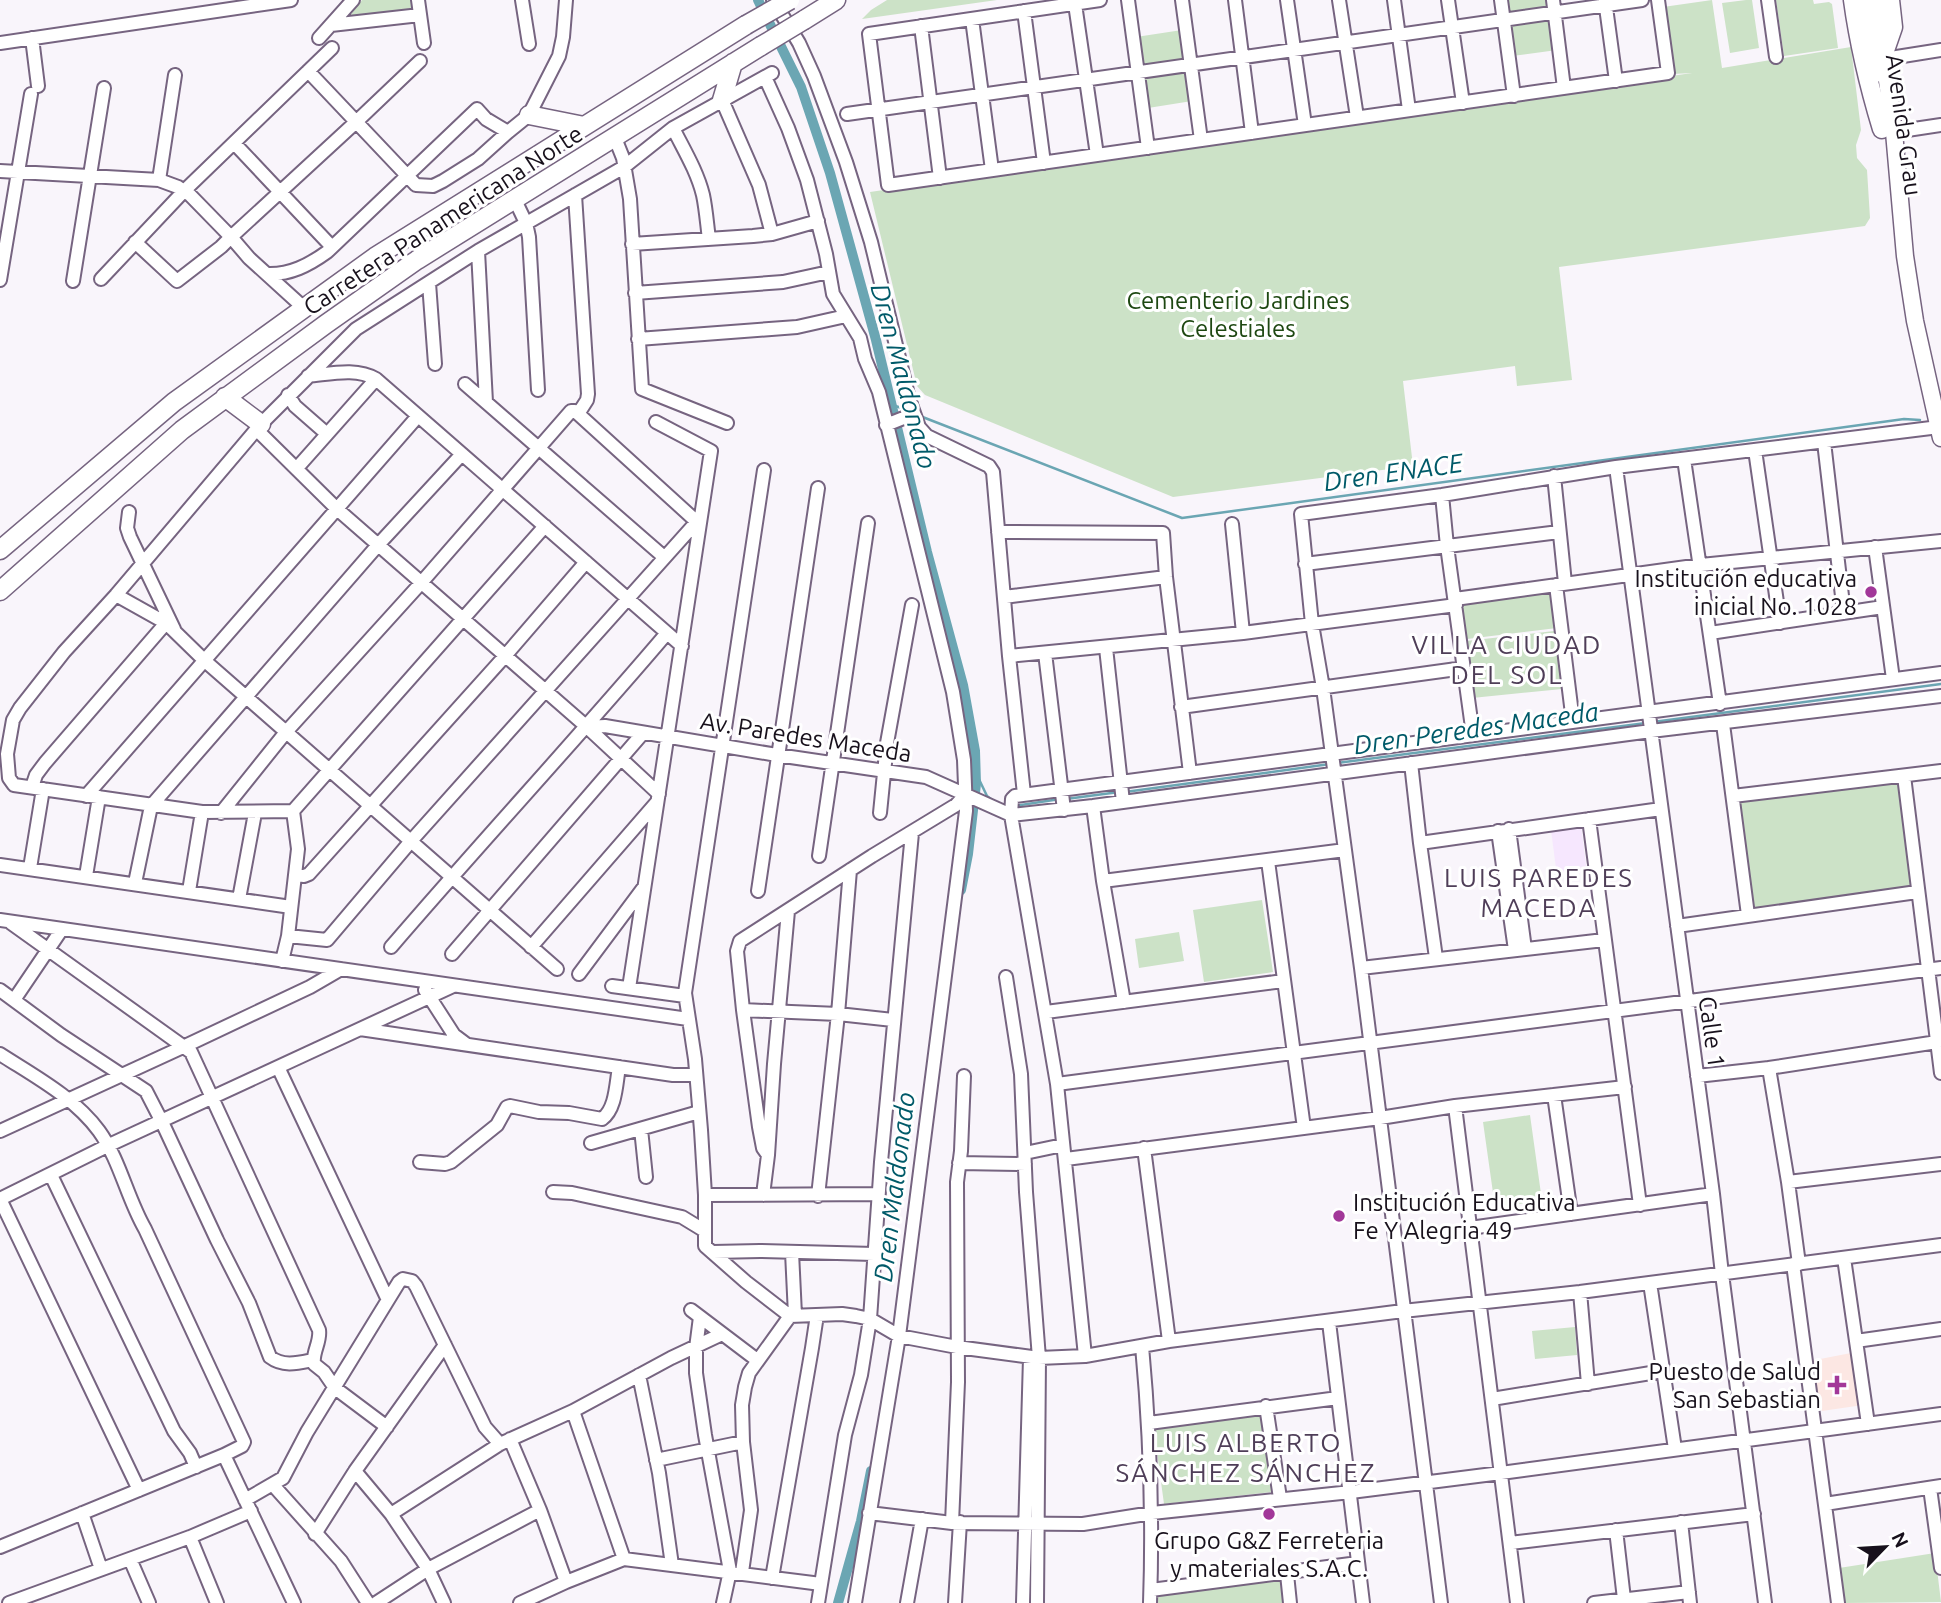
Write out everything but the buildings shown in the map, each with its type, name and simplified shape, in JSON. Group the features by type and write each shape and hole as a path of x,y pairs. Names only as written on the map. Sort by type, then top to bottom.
{"highway":[{"name":"Carretera Panamericana Norte","path":"0,550 174,402 375,257 790,0"},
{"name":"Carretera Panamericana Norte","path":"0,591 182,430 417,260 836,0"},
{"path":"1853,0 1870,91 1888,130"},
{"path":"1883,57 1894,27 1890,0"},
{"path":"722,100 733,64"},
{"path":"529,116 584,126"},
{"path":"225,397 259,427"}],"main road":[{"name":"Avenida Grau","path":"1864,0 1888,130"},
{"name":"Avenida Grau","path":"1877,0 1895,226 1905,256 1915,321 1940,433"}],"street":[{"path":"0,43 200,7 291,0"},
{"path":"319,38 353,0"},
{"path":"418,0 424,43"},
{"path":"522,0 529,44"},
{"path":"308,71 416,185 428,187 438,184 478,159 529,116 559,56 566,0"},
{"path":"773,0 799,43 814,76 846,162 871,242 919,427 923,434 989,466 993,472 1024,794"},
{"path":"1100,0 869,34 888,185 1668,73 1658,0"},
{"path":"1128,0 1148,148"},
{"path":"1181,0 1201,140"},
{"path":"1235,0 1252,132"},
{"path":"1287,0 1305,125"},
{"path":"1339,0 1357,117"},
{"path":"1394,0 1409,110"},
{"path":"1448,0 1463,103"},
{"path":"1501,0 1514,96"},
{"path":"847,114 1504,20 1554,6 1642,0"},
{"path":"1768,0 1776,57"},
{"path":"1606,3 1616,81"},
{"path":"1075,4 1097,155"},
{"path":"1554,6 1564,88"},
{"path":"1024,11 1044,163"},
{"path":"331,25 420,15"},
{"path":"972,19 992,170"},
{"path":"921,26 940,178"},
{"path":"0,280 34,90 32,38"},
{"path":"101,279 184,191 332,48"},
{"path":"1883,57 1941,50"},
{"path":"135,242 177,281 221,247 420,61"},
{"path":"159,180 175,75"},
{"path":"545,526 293,811 202,812 14,785 9,778 7,754 13,720 20,708 64,652 117,595 259,427 356,329 478,251 624,167 673,128 768,75 807,180 833,294 860,338 865,359 879,391 953,692 964,760 966,811 899,1336 855,1603"},
{"path":"73,281 104,88"},
{"path":"722,100 759,185 772,234"},
{"path":"267,274 282,274 318,258 477,110 486,119 508,132"},
{"path":"1888,130 1941,125"},
{"path":"673,128 699,183 709,239"},
{"path":"615,138 623,158 630,199 642,389 727,424"},
{"path":"234,143 332,247"},
{"path":"0,172 159,180 184,191 196,200 249,258 304,308"},
{"path":"575,195 588,394 578,414"},
{"path":"515,200 526,223 530,248 538,390"},
{"path":"632,244 772,234 818,221"},
{"path":"478,251 486,402"},
{"path":"635,293 783,282 829,272"},
{"path":"429,283 435,364"},
{"path":"638,339 797,327 846,316"},
{"path":"308,376 364,373 376,379 682,646"},
{"path":"297,468 376,379"},
{"path":"465,384 664,557"},
{"path":"288,396 295,406 327,435"},
{"path":"886,425 906,416 911,404"},
{"path":"221,813 286,732 421,583 568,413 575,411 699,519"},
{"path":"86,796 418,416"},
{"path":"629,988 699,519 712,452 656,422"},
{"path":"259,427 337,509 587,727 658,798"},
{"path":"1441,1603 1361,968 1312,624 1301,514 1616,467 1824,442 1940,433"},
{"path":"1824,442 1844,612"},
{"path":"1755,450 1780,623"},
{"path":"135,883 152,806 378,545 462,453"},
{"path":"1684,459 1720,704"},
{"name":"Calle 1","path":"1616,467 1765,1603"},
{"path":"764,470 685,996 699,1112 705,1195 705,1246 746,1282 792,1316 842,1314 870,1319 899,1336 1034,1358 1085,1356 1169,1341 1941,1245"},
{"path":"1554,476 1560,584 1573,722"},
{"path":"758,891 818,488"},
{"path":"1442,495 1473,735"},
{"path":"129,512 127,528 130,537 176,633"},
{"path":"288,936 327,940 411,841 699,519"},
{"path":"819,856 868,523"},
{"path":"1232,524 1243,633"},
{"path":"1305,564 1559,531"},
{"path":"998,533 1163,533 1190,773"},
{"path":"1009,656 1243,633 1630,574 1941,541"},
{"path":"1875,547 1893,679"},
{"path":"295,875 304,876 309,873 586,562"},
{"path":"1004,597 1166,577"},
{"path":"117,595 166,623 205,661 557,969"},
{"path":"880,813 887,743 912,605"},
{"path":"1710,633 1883,607"},
{"path":"30,869 36,775 166,623"},
{"path":"391,947 667,633"},
{"path":"1106,648 1122,802"},
{"path":"1045,653 1064,810"},
{"path":"1181,707 1464,668"},
{"path":"1085,1356 1057,1084 1011,816 1012,799 1015,796 1941,674"},
{"path":"1011,816 1941,695"},
{"path":"1723,724 1748,915"},
{"name":"Av. Paredes Maceda","path":"587,727 605,726 926,777 1011,816"},
{"path":"452,954 643,733"},
{"path":"1411,763 1436,958"},
{"path":"1732,796 1941,771"},
{"path":"1904,776 1917,892 1935,969 1937,1042 1941,1073"},
{"path":"768,1155 763,1148 759,1127 743,1010 738,945 740,941 956,805 965,795"},
{"path":"86,876 99,797"},
{"path":"531,947 658,798"},
{"path":"1093,806 1124,1002"},
{"path":"1420,843 1661,809"},
{"path":"282,961 288,936 298,849 293,811"},
{"path":"189,891 202,812"},
{"path":"239,899 255,813"},
{"path":"1589,819 1640,1205"},
{"path":"1504,830 1520,949"},
{"path":"818,1603 845,1435 861,1375 870,1319 893,1020 912,833"},
{"path":"1103,881 1345,850"},
{"path":"1268,861 1304,1128"},
{"path":"0,865 291,907"},
{"path":"818,1196 838,1014 850,870"},
{"path":"579,974 646,884"},
{"path":"1677,926 1917,892"},
{"path":"763,1195 788,911"},
{"path":"4,921 688,1019"},
{"path":"4,921 191,1052 319,1330 314,1364 324,1372 335,1388 387,1427"},
{"path":"14,1000 62,929"},
{"path":"1361,968 1604,940"},
{"path":"1057,1084 1935,969"},
{"path":"0,1130 185,1046 341,970"},
{"path":"1006,976 1021,1074 1034,1358 1031,1524 1023,1603"},
{"path":"419,981 454,1035 466,1045"},
{"path":"1046,1012 1283,981"},
{"path":"139,1490 0,1199 107,1146 453,986"},
{"path":"612,986 685,996"},
{"path":"0,990 61,1035 146,1091 249,1303 270,1356 288,1364 313,1360"},
{"path":"743,1010 779,1010 893,1020"},
{"path":"359,1028 673,1075 696,1075"},
{"path":"1697,1076 1769,1068 1937,1042"},
{"path":"0,1054 69,1100 100,1132 244,1441 242,1446 224,1455 0,1547"},
{"path":"278,1067 388,1300"},
{"path":"420,1162 452,1162 497,1125 510,1106 602,1119 611,1109 619,1067"},
{"path":"1769,1068 1788,1182 1814,1430 1838,1603"},
{"path":"955,1603 957,1182 964,1076"},
{"path":"1066,1159 1455,1106 1625,1087"},
{"path":"1554,1095 1571,1214"},
{"path":"1455,1106 1517,1603"},
{"path":"591,1143 699,1112"},
{"path":"641,1129 646,1177"},
{"path":"959,1163 1025,1159 1063,1145"},
{"path":"1144,1148 1169,1341"},
{"path":"1788,1182 1941,1164"},
{"path":"51,1175 174,1431 190,1453 196,1467"},
{"path":"553,1192 572,1193 682,1217 705,1231"},
{"path":"705,1195 878,1194"},
{"path":"1470,1228 1713,1194"},
{"path":"713,1252 874,1254"},
{"path":"723,1603 736,1572 751,1510 743,1443 742,1405 749,1373 792,1316 792,1252"},
{"path":"1844,1258 1868,1424"},
{"path":"9,1603 190,1537 248,1506 283,1478 307,1432 403,1279 412,1281 485,1427 505,1442 540,1510 566,1582"},
{"path":"1650,1283 1675,1449"},
{"path":"1580,1292 1588,1384"},
{"path":"736,1572 707,1450 696,1373 695,1314 757,1360"},
{"path":"772,1578 817,1315"},
{"path":"1329,1322 1363,1603"},
{"path":"1856,1341 1941,1329"},
{"path":"391,1514 505,1442 573,1411 722,1334"},
{"path":"315,1534 355,1471 445,1345"},
{"path":"1142,1346 1149,1423 1152,1513 1150,1596 1358,1563"},
{"path":"1492,1399 1663,1371"},
{"path":"639,1375 656,1460 672,1565"},
{"path":"1149,1423 1338,1398"},
{"path":"1266,1406 1280,1498"},
{"path":"573,1411 624,1559"},
{"path":"869,1513 956,1522 1083,1524 1152,1513 1501,1473 1941,1414"},
{"path":"656,1460 743,1443"},
{"path":"224,1455 294,1603"},
{"path":"355,1471 391,1514 428,1569 444,1603"},
{"path":"273,1485 341,1562 368,1603"},
{"path":"1825,1504 1935,1487 1941,1568"},
{"path":"376,1603 428,1569 540,1510"},
{"path":"82,1513 101,1569"},
{"path":"1510,1543 1754,1514"},
{"path":"907,1603 922,1519"},
{"path":"1594,1603 1690,1597 1681,1522"},
{"path":"1031,1524 1037,1603"},
{"path":"1615,1530 1617,1601"},
{"path":"190,1537 218,1603"},
{"path":"130,1559 149,1603"},
{"path":"520,1603 624,1559 821,1584"},
{"path":"1287,1574 1290,1603"}],"shaded area":[{"path":"1581,826 1587,872 1557,876 1551,830"},
{"name":"Puesto de Salud San Sebastian","path":"1851,1353 1857,1356 1863,1405 1822,1411 1817,1405 1812,1364 1815,1360"}],"green space":[{"path":"362,0 412,0 413,10 348,18"},
{"path":"887,0 997,0 862,19"},
{"path":"1505,0 1551,0 1552,8 1507,13"},
{"name":"Cementerio Jardines Celestiales","path":"1712,0 1722,68 1851,47 1861,130 1856,145 1857,158 1867,170 1870,218 1865,226 1559,267 1572,380 1517,386 1515,366 1403,381 1413,466 1173,497 925,395 917,386 870,192 1692,73 1673,74 1663,7"},
{"path":"1752,0 1759,48 1730,53 1722,3"},
{"path":"1776,0 1813,0 1814,4 1832,4 1838,48 1784,56"},
{"path":"1554,20 1557,50 1512,56 1508,26"},
{"path":"1182,30 1187,60 1141,67 1136,37"},
{"path":"1187,72 1192,101 1148,108 1143,78"},
{"path":"1548,590 1553,593 1557,628 1467,639 1461,601"},
{"path":"1554,631 1562,689 1472,698 1466,641"},
{"path":"1900,776 1913,892 1753,911 1738,799"},
{"path":"1262,900 1273,972 1204,982 1193,910"},
{"path":"1179,932 1184,961 1139,968 1135,939"},
{"path":"1530,1115 1542,1201 1495,1207 1483,1122"},
{"path":"1575,1327 1577,1355 1535,1359 1532,1331"},
{"path":"1263,1415 1273,1492 1164,1504 1154,1430 1157,1427"},
{"path":"1935,1553 1941,1602 1844,1603 1839,1568"},
{"path":"1282,1581 1285,1603 1158,1603 1158,1593"}],"waterway":[{"name":"Dren Maldonado","path":"758,0 801,87 830,173 876,340 927,552 963,685 975,751 976,784 961,890"},
{"name":"Dren ENACE","path":"890,404 904,409"},
{"name":"Dren ENACE","path":"920,416 1182,518 1904,419 1920,420"},
{"name":"Dren Peredes Maceda","path":"1653,722 1941,684"},
{"name":"Dren Peredes Maceda","path":"1337,763 1646,723"},
{"name":"Dren Peredes Maceda","path":"1125,792 1330,764"},
{"name":"Dren Maldonado","path":"976,773 987,796 995,802"},
{"name":"Dren Peredes Maceda","path":"1066,799 1119,792"},
{"name":"Dren Peredes Maceda","path":"1014,806 1060,799"},
{"name":"Dren Maldonado","path":"838,1603 861,1521 871,1471"}],"place":[{"name":"Institución educativa inicial No. 1028","path":"1871,592"},
{"name":"Institución Educativa Fe Y Alegria 49","path":"1339,1216"},
{"name":"Puesto de Salud San Sebastian","path":"1837,1385"},
{"name":"Grupo G&Z Ferreteria y materiales S.A.C.","path":"1269,1514"}],"district":[{"name":"VILLA CIUDAD DEL SOL","path":"1507,659"},
{"name":"LUIS PAREDES MACEDA","path":"1539,892"},
{"name":"LUIS ALBERTO SÁNCHEZ SÁNCHEZ","path":"1246,1457"}]}
